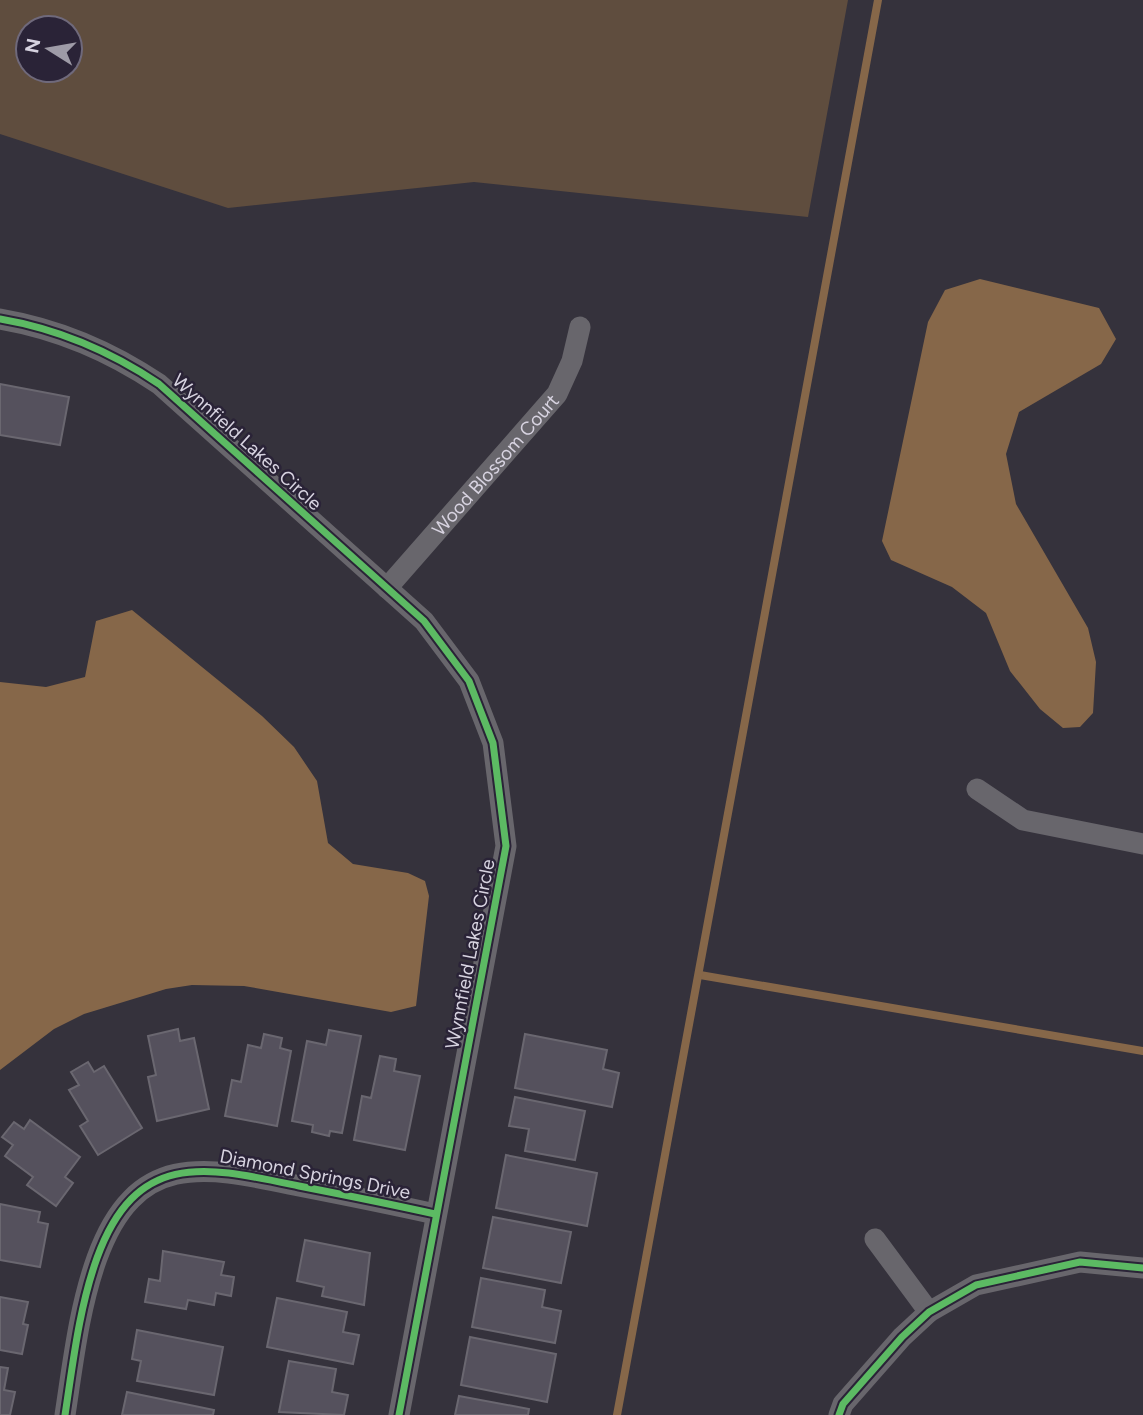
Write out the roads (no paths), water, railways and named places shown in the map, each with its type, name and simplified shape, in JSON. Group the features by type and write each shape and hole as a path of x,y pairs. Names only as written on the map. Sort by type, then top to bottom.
{"street":[{"name":"Wynnfield Lakes Circle","path":"0,319 82,341 110,353 159,384 424,621 469,681 493,743 506,846 499,898 435,1214 399,1415"},
{"name":"Wood Blossom Court","path":"387,588 557,394 572,361 580,327"},
{"path":"977,789 1023,820 1143,844"},
{"name":"Diamond Springs Drive","path":"65,1415 81,1322 97,1258 125,1208 151,1185 185,1171 220,1171 435,1214"},
{"path":"875,1239 929,1312"},
{"path":"839,1415 843,1404 902,1336 929,1312 976,1285 1080,1262 1143,1268"}],"waterway":[{"path":"617,1415 878,0"},
{"path":"700,975 1143,1051"}]}
